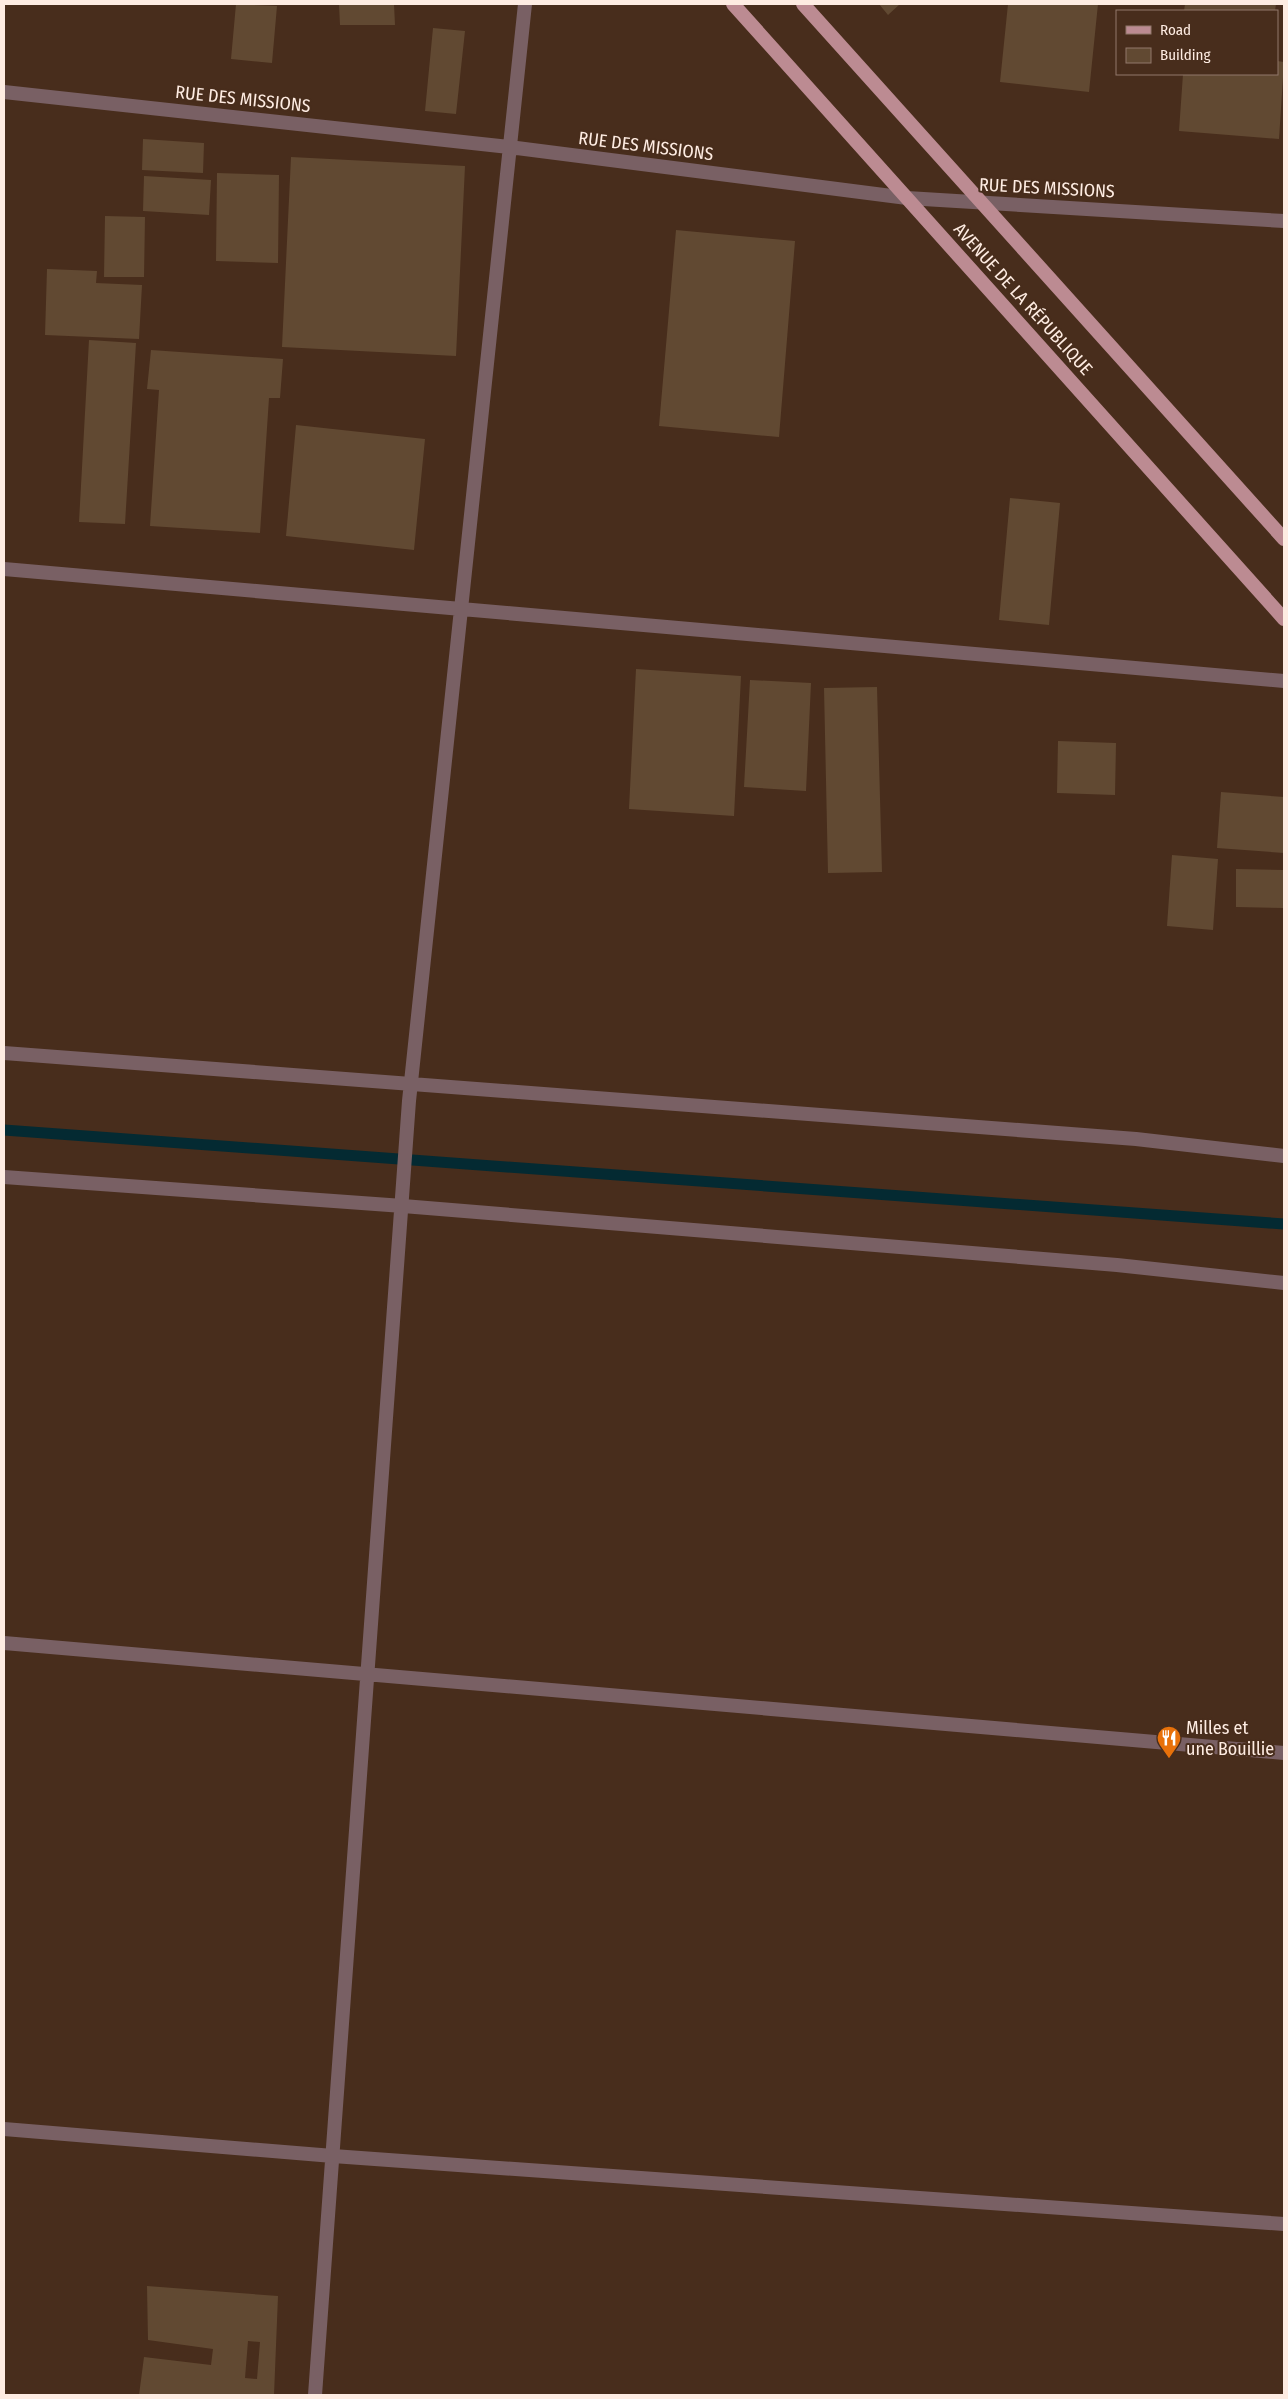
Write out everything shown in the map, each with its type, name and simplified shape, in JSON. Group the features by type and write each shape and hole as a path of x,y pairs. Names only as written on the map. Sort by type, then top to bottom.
{"main road":[{"name":"AVENUE DE LA RÉPUBLIQUE","path":"733,4 1284,619"},
{"name":"AVENUE DE LA RÉPUBLIQUE","path":"803,4 1284,539"}],"street":[{"path":"315,2395 403,1206 409,1101 509,147 526,4"},
{"name":"RUE DES MISSIONS","path":"4,92 509,147 907,198 1284,221"},
{"path":"4,569 1284,681"},
{"path":"4,1053 1136,1140 1284,1156"},
{"path":"4,1177 403,1206 1117,1265 1284,1283"},
{"path":"4,1643 368,1676 1284,1753"},
{"path":"4,2129 333,2156 1284,2224"}],"building":[{"path":"236,4 277,6 272,63 231,59"},
{"path":"339,4 394,4 395,25 340,25"},
{"path":"879,4 900,4 888,15"},
{"path":"1008,4 1098,4 1089,92 1000,82"},
{"path":"1185,4 1276,4 1275,10 1184,10"},
{"path":"433,28 465,31 456,114 425,111"},
{"path":"1278,61 1284,62 1279,139 1179,131 1183,75 1278,75"},
{"path":"143,139 204,143 203,173 142,170"},
{"path":"291,157 465,166 456,356 282,347"},
{"path":"217,173 279,175 278,263 216,261"},
{"path":"144,176 211,180 209,215 143,211"},
{"path":"105,216 145,217 144,277 104,277"},
{"path":"676,230 795,241 779,437 659,426"},
{"path":"47,269 97,271 96,283 142,285 139,339 45,335"},
{"path":"89,340 136,343 125,524 79,522"},
{"path":"151,350 283,359 280,398 269,398 260,533 150,526 159,390 147,389"},
{"path":"296,425 425,439 414,550 286,536"},
{"path":"1010,498 1060,503 1049,625 999,620"},
{"path":"636,669 741,676 734,816 629,809"},
{"path":"750,680 811,683 806,791 744,787"},
{"path":"877,687 882,872 828,873 824,688"},
{"path":"1058,741 1116,743 1115,795 1057,793"},
{"path":"1221,792 1284,797 1284,853 1217,848"},
{"path":"1172,855 1218,859 1213,930 1167,926"},
{"path":"1236,869 1284,870 1284,908 1236,907"},
{"path":"147,2286 278,2296 274,2395 139,2395 144,2357 211,2365 213,2349 148,2340","holes":["248,2341 260,2342 257,2379 245,2378"]}],"waterway":[{"path":"4,1130 1284,1224"}],"place":[{"name":"Milles et une Bouillie","path":"1169,1759"}]}
